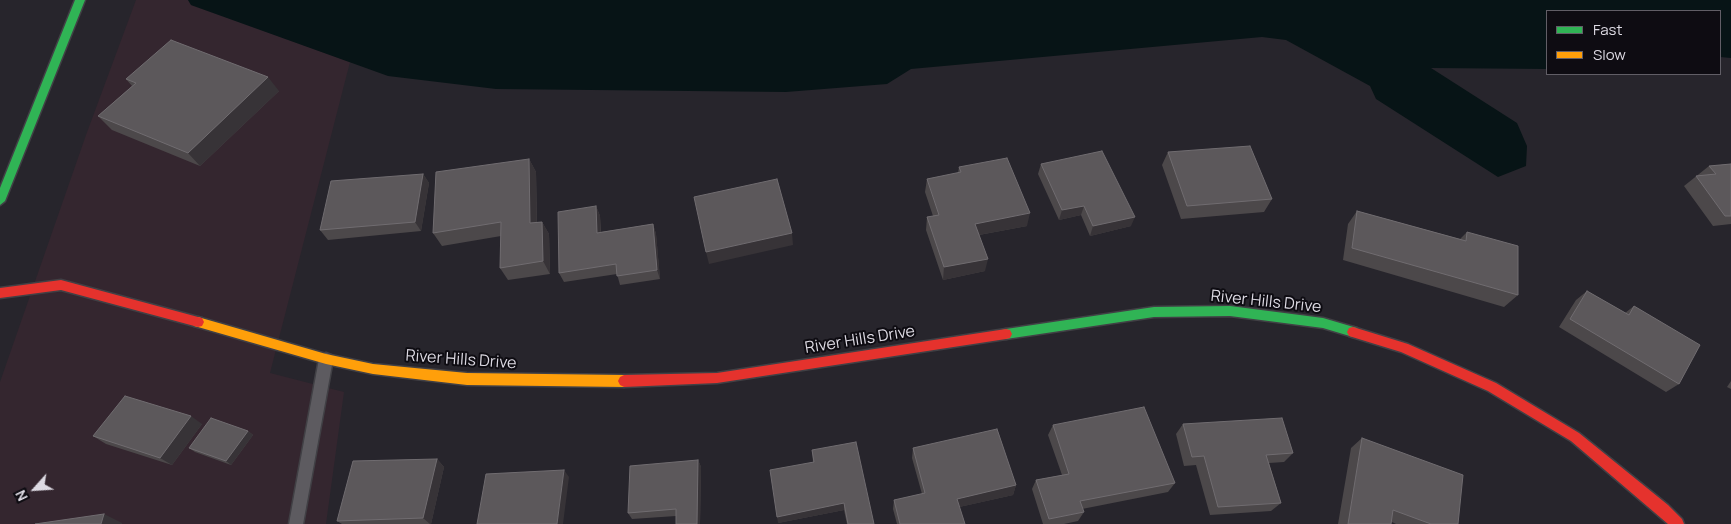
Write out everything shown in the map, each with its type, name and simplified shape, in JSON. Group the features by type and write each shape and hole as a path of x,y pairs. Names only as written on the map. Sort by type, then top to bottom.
{"street":[{"path":"0,201 79,1"},
{"name":"River Hills Drive","path":"0,292 61,285 156,309 326,359 373,369 467,379 610,382 717,378 1154,312 1230,311 1323,323 1404,348 1492,387 1575,437 1678,524"}],"lane":[{"path":"296,524 326,359"}],"shaded area":[{"path":"136,0 188,0 191,5 350,62 270,373 344,392 326,524 0,524 0,382 86,135"},
{"path":"188,0 1731,0 1731,58 1721,57 1721,10 1546,10 1546,69 1431,68 1517,123 1527,146 1526,166 1498,177 1376,99 1370,86 1286,40 1262,37 911,69 887,84 786,92 496,89 388,76 191,5"}],"building":[{"path":"171,40 268,77 188,153 98,116 136,83 126,79"},
{"path":"1250,146 1272,199 1187,206 1168,152"},
{"path":"1102,151 1135,217 1093,226 1084,206 1062,210 1041,164"},
{"path":"1007,158 1030,213 975,224 988,259 944,267 927,217 939,215 927,179 961,172 959,167"},
{"path":"529,159 530,223 542,222 543,261 500,268 501,222 433,233 436,172"},
{"path":"1731,164 1731,216 1725,216 1696,176 1716,174 1709,166"},
{"path":"423,174 415,222 320,230 331,181"},
{"path":"777,179 792,233 706,252 694,197"},
{"path":"596,206 597,233 653,224 657,270 617,276 616,264 559,273 558,212"},
{"path":"1357,211 1466,241 1467,232 1518,246 1518,295 1352,248"},
{"path":"1587,291 1629,315 1634,306 1700,345 1679,384 1570,319"},
{"path":"125,396 191,416 160,458 93,436"},
{"path":"1144,407 1175,483 1080,501 1084,512 1049,519 1036,480 1069,474 1053,425"},
{"path":"211,418 248,431 226,461 189,448"},
{"path":"1282,418 1293,453 1266,455 1281,503 1218,507 1204,456 1192,457 1183,424"},
{"path":"997,429 1016,485 957,499 965,524 900,524 894,500 925,493 913,448"},
{"path":"1362,438 1463,475 1458,524 1431,524 1393,510 1391,524 1348,524"},
{"path":"856,442 874,524 848,524 844,503 777,517 770,470 814,462 812,450"},
{"path":"437,459 423,518 337,521 353,461"},
{"path":"698,460 697,524 676,524 676,509 628,513 630,466"},
{"path":"564,470 557,524 477,524 486,474"},
{"path":"104,514 101,524 35,524"}],"traffic: fast":[{"path":"0,201 80,0"},
{"path":"1006,334 1154,312 1230,311 1323,323 1353,332"}],"traffic: slow":[{"path":"198,322 326,359 373,369 467,379 624,381"}],"traffic: jam":[{"path":"0,293 61,285 198,322"},
{"path":"1353,332 1404,348 1492,387 1575,437 1663,510 1677,524"},
{"path":"624,381 717,378 1006,334"}]}
